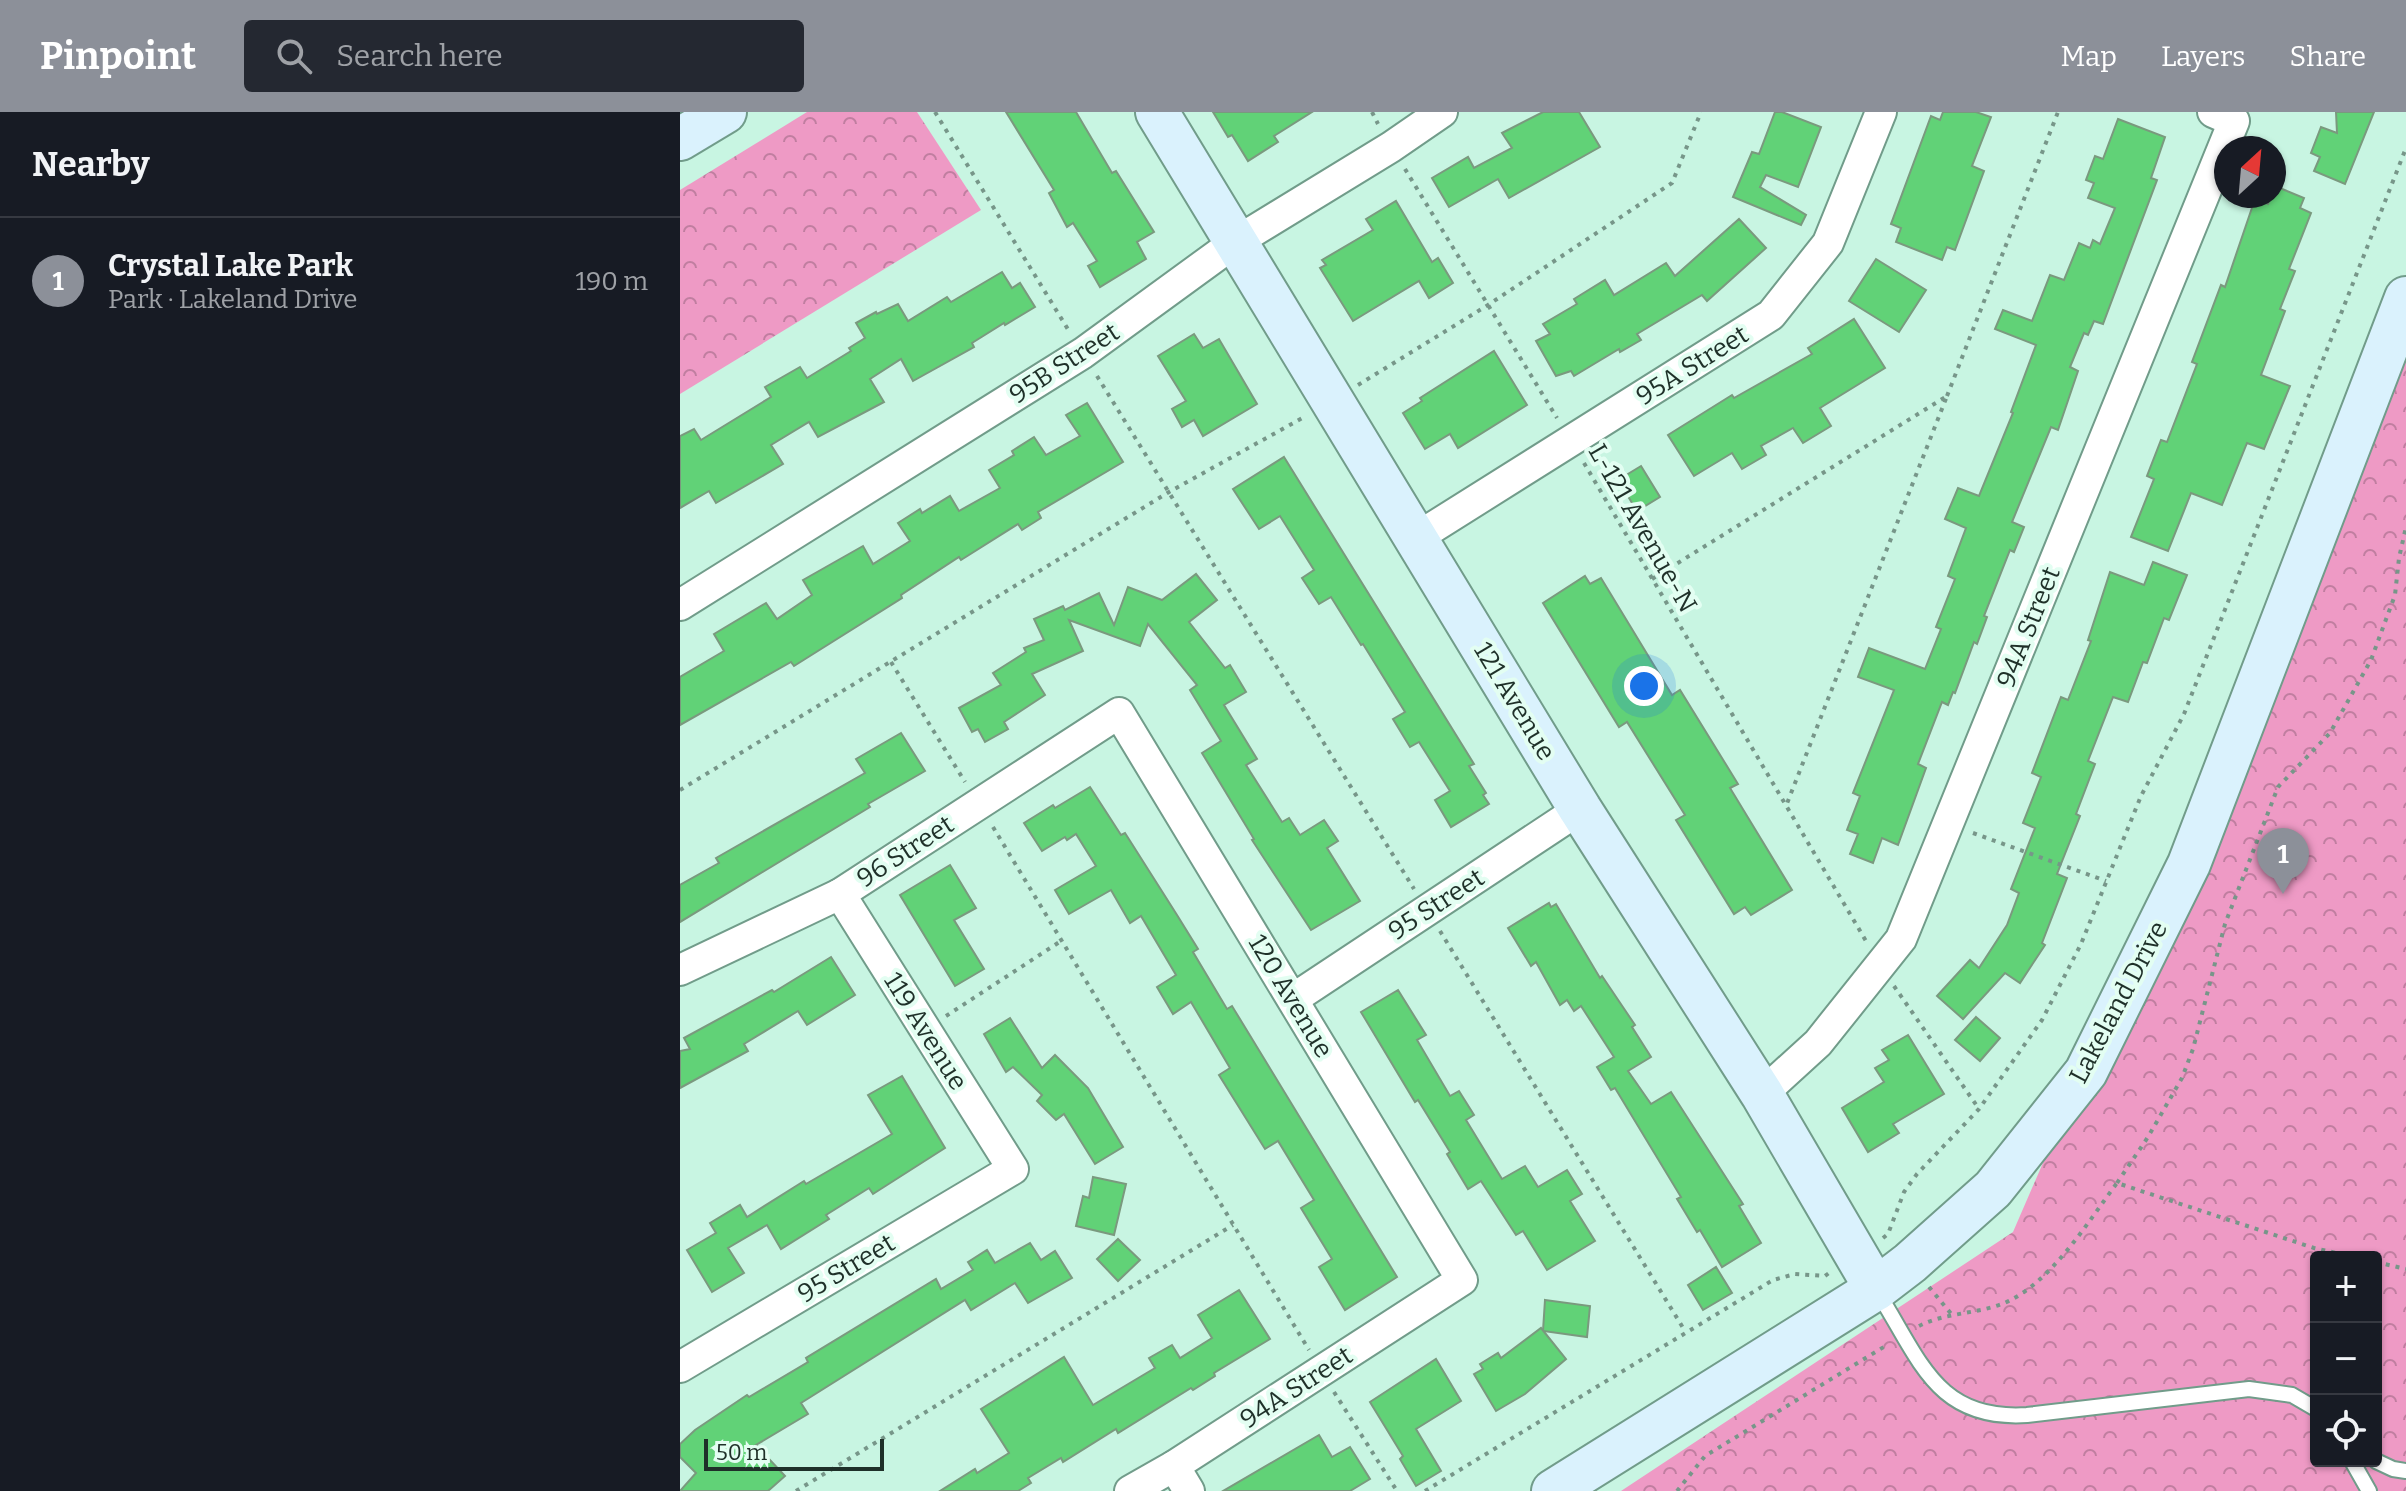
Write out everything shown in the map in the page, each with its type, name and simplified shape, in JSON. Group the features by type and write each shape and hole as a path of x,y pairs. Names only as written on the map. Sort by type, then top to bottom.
{"street":[{"path":"680,139 725,112"},
{"name":"121 Avenue","path":"1157,112 1580,809 1762,1094 1867,1272"},
{"name":"95B Street","path":"680,605 1083,353 1234,243 1391,147 1442,112"},
{"name":"95A Street","path":"1416,538 1771,315 1828,243 1881,112"},
{"name":"94A Street","path":"1762,1094 1818,1043 1901,939 2224,117"},
{"name":"Lakeland Drive","path":"1553,1491 1867,1272 1910,1263 1993,1189 2086,1072 2189,864 2406,298"},
{"name":"96 Street","path":"680,970 840,894 1119,713"},
{"name":"120 Avenue","path":"1119,713 1462,1280"},
{"name":"95 Street","path":"1293,999 1580,809"},
{"name":"119 Avenue","path":"840,894 1013,1169"},
{"name":"95 Street","path":"680,1367 1013,1169"},
{"name":"94A Street","path":"1130,1491 1181,1478 1321,1371 1462,1280"}],"lane":[{"path":"1867,1272 1925,1369 1946,1395 1961,1406 1981,1414 2004,1417 2027,1415 2249,1389 2292,1395 2310,1406"},
{"path":"2382,1464 2406,1471"},
{"path":"2355,1467 2369,1491"}],"path":[{"path":"935,112 1685,1331"},
{"name":"L-121 Avenue-N","path":"1372,112 1571,441 1880,965 1979,1109"},
{"path":"680,790 1169,492 1332,401 1488,305 1672,183 1701,112"},
{"path":"1786,806 2058,112"},
{"path":"1425,1491 1773,1280 1795,1274 1825,1276 1867,1272 1888,1234 1904,1192 1979,1109 2042,1020 2081,944 2141,796 2184,714 2406,148"},
{"path":"1652,579 1947,396"},
{"path":"1677,1491 1705,1456 1904,1334 1933,1319 1984,1310 2025,1292 2066,1250 2117,1183 2182,1078 2193,1049 2225,924 2278,787 2330,733 2371,660 2395,595 2406,527"},
{"path":"891,662 1397,1491"},
{"path":"1948,824 2106,881"},
{"path":"925,1029 1061,941"},
{"path":"2117,1183 2327,1251"},
{"path":"796,1491 1233,1225"},
{"path":"2382,1263 2406,1269"}],"green space":[{"path":"807,112 917,112 981,210 680,394 680,190"},
{"path":"2406,326 2406,1491 1621,1491 2013,1232"}],"building":[{"path":"1006,112 1076,112 1112,173 1116,171 1154,232 1137,242 1146,259 1100,287 1088,266 1097,261 1073,223 1067,227 1049,193 1054,190"},
{"path":"1213,112 1312,112 1274,136 1278,142 1248,161"},
{"path":"1543,112 1579,112 1600,147 1509,198 1498,179 1449,207 1432,178 1468,157 1474,168 1512,148 1502,133"},
{"path":"1775,112 1821,127 1798,187 1766,175 1760,187 1806,215 1801,225 1733,197 1752,152 1759,154"},
{"path":"1943,112 1976,112 1991,117 1972,166 1984,171 1955,250 1947,247 1942,260 1896,242 1901,228 1891,224 1931,116 1940,120"},
{"path":"2336,112 2374,112 2345,184 2314,171 2320,157 2311,153 2321,127 2337,133"},
{"path":"2118,119 2165,137 2151,178 2157,180 2103,324 2094,321 2088,335 2084,333 2070,367 2078,371 2058,430 2051,427 2012,522 2024,527 2014,552 2010,550 1984,616 1987,617 1977,644 1974,642 1955,693 1948,705 1942,702 1918,764 1926,768 1898,845 1882,838 1873,863 1850,854 1858,834 1847,830 1860,796 1853,793 1894,690 1858,677 1869,648 1925,669 1941,629 1936,627 1955,579 1948,576 1966,528 1945,519 1958,488 1979,496 2013,413 2036,345 1995,329 2003,310 2032,321 2050,275 2064,280 2079,243 2090,248 2093,240 2100,244 2115,208 2088,198 2094,183 2086,180 2095,156 2103,159"},
{"path":"2286,191 2304,198 2300,208 2311,213 2289,269 2295,271 2280,309 2285,311 2261,375 2290,386 2264,449 2247,443 2222,505 2191,493 2168,551 2131,537 2154,479 2147,476 2161,440 2167,442 2197,364 2192,362 2221,285 2225,287 2252,208 2286,208"},
{"path":"1396,201 1432,262 1438,258 1453,283 1429,298 1419,281 1353,321 1320,268 1326,265 1322,260 1373,230 1366,219"},
{"path":"1739,219 1766,248 1707,301 1702,295 1637,334 1641,340 1620,352 1619,349 1574,376 1571,371 1556,376 1536,341 1550,334 1543,324 1577,304 1574,299 1605,280 1614,295 1666,263 1675,276"},
{"path":"1876,259 1926,290 1899,332 1849,301"},
{"path":"1002,272 1012,288 1020,283 1035,307 972,343 974,347 913,381 901,359 870,379 884,402 818,437 809,422 771,445 783,464 716,503 709,491 680,508 680,436 694,429 701,440 771,397 765,387 800,367 807,378 851,351 849,348 865,338 856,323 876,312 898,304 908,321 947,297 951,302"},
{"path":"1854,319 1885,368 1820,408 1831,426 1803,443 1793,428 1761,446 1766,455 1742,469 1732,453 1694,476 1668,435 1732,395 1734,398 1812,354 1808,348"},
{"path":"1194,334 1203,348 1219,339 1257,404 1203,436 1194,420 1182,427 1172,409 1186,401 1158,356"},
{"path":"1494,351 1527,405 1458,448 1450,434 1425,449 1403,413 1422,401 1420,398"},
{"path":"1087,403 1123,462 1038,512 1041,518 1022,530 1018,524 961,560 959,557 901,595 902,598 794,666 791,662 680,725 680,677 724,651 714,634 766,603 777,619 812,595 803,580 863,546 873,564 910,541 898,523 920,509 922,513 950,496 959,511 1000,488 989,470 1014,455 1012,451 1034,437 1046,455 1080,436 1066,415"},
{"path":"1284,457 1474,764 1469,766 1486,793 1483,795 1489,804 1451,827 1435,800 1450,791 1419,742 1410,747 1393,719 1405,712 1363,644 1331,597 1319,604 1302,578 1314,570 1280,516 1259,529 1233,489"},
{"path":"1641,466 1660,497 1637,511 1618,480"},
{"path":"2153,562 2187,575 2169,620 2164,618 2147,663 2143,662 2128,702 2113,697 2088,761 2095,764 2076,814 2080,816 2057,874 2067,878 2042,943 2045,945 2020,983 2005,973 1963,1019 1937,996 1970,960 1979,968 2007,925 2019,893 2011,889 2035,828 2023,823 2041,777 2032,773 2061,697 2068,700 2091,641 2088,640 2110,572 2144,585"},
{"path":"1196,574 1217,600 1189,622 1225,668 1230,665 1246,692 1224,705 1257,759 1246,765 1282,822 1289,818 1300,835 1324,820 1338,841 1327,848 1360,901 1311,930 1252,840 1202,753 1221,741 1190,690 1197,685 1148,624 1140,646 1069,620 1083,651 1032,674 1045,695 1004,722 1008,729 985,742 978,729 972,732 959,708 1001,685 993,673 1026,652 1024,648 1044,640 1034,619 1063,606 1065,610 1099,593 1114,625 1128,587 1162,600"},
{"path":"1585,576 1590,584 1601,578 1672,695 1680,690 1738,784 1730,788 1792,890 1751,915 1745,907 1734,914 1676,820 1685,815 1627,722 1619,727 1543,603"},
{"path":"901,733 925,771 680,922 680,885 719,863 716,858 865,773 856,759"},
{"path":"1090,787 1121,835 1125,833 1177,915 1198,949 1193,952 1227,1009 1232,1006 1397,1277 1345,1310 1319,1267 1332,1259 1301,1208 1314,1200 1278,1141 1265,1149 1219,1075 1230,1068 1191,1002 1173,1014 1157,987 1176,975 1141,916 1130,923 1111,890 1069,914 1055,890 1096,866 1076,834 1042,851 1024,823"},
{"path":"950,865 976,908 954,920 984,969 955,986 900,895"},
{"path":"1549,903 1551,907 1556,904 1600,978 1602,976 1635,1025 1632,1027 1651,1057 1628,1071 1651,1104 1671,1092 1743,1204 1739,1206 1761,1243 1722,1267 1677,1199 1681,1197 1615,1088 1611,1090 1597,1067 1614,1057 1581,1006 1574,1011 1567,1000 1560,1005 1536,962 1531,966 1508,928"},
{"path":"831,957 855,995 807,1025 798,1011 744,1044 748,1051 680,1088 680,1051 690,1049 684,1038 772,990 774,992"},
{"path":"1398,990 1426,1035 1417,1040 1450,1096 1459,1091 1474,1115 1466,1120 1502,1179 1525,1166 1538,1187 1567,1170 1582,1194 1570,1201 1595,1241 1547,1270 1523,1231 1516,1235 1481,1181 1468,1189 1447,1154 1450,1152 1418,1100 1415,1102 1361,1012"},
{"path":"1976,1017 2000,1038 1980,1061 1955,1040"},
{"path":"1010,1018 1042,1068 1055,1055 1088,1088 1123,1147 1095,1164 1064,1114 1056,1120 1037,1101 1042,1095 1013,1067 1006,1072 984,1034"},
{"path":"1908,1035 1944,1094 1893,1124 1899,1133 1868,1152 1842,1108 1884,1082 1875,1068 1889,1060 1882,1050"},
{"path":"902,1076 945,1148 873,1194 869,1188 826,1215 829,1219 781,1249 767,1225 728,1248 744,1273 712,1292 687,1250 716,1233 710,1223 740,1205 747,1217 804,1181 806,1184 892,1134 868,1095"},
{"path":"1093,1177 1126,1184 1114,1235 1076,1226 1083,1196 1089,1198"},
{"path":"1118,1239 1140,1260 1118,1281 1097,1259"},
{"path":"1030,1243 1041,1260 1055,1251 1072,1278 1028,1303 1015,1283 971,1310 965,1300 801,1403 808,1414 756,1445 785,1476 768,1491 680,1491 696,1473 680,1457 680,1444 695,1430 936,1279 941,1289 973,1270 968,1262 987,1250 995,1263"},
{"path":"1716,1267 1732,1293 1703,1310 1688,1285"},
{"path":"1239,1290 1270,1339 1214,1373 1215,1376 1118,1433 1116,1429 1063,1462 1061,1458 1028,1478 1031,1483 1018,1491 940,1491 1009,1453 981,1409 1064,1357 1093,1405 1155,1368 1149,1358 1172,1345 1180,1358 1212,1338 1198,1315"},
{"path":"1545,1300 1590,1306 1587,1337 1543,1331"},
{"path":"1541,1328 1566,1359 1525,1394 1496,1411 1474,1374 1483,1369 1480,1364 1498,1353 1501,1358"},
{"path":"1436,1359 1461,1401 1416,1429 1441,1471 1416,1486 1400,1459 1403,1456 1370,1402"},
{"path":"1319,1435 1332,1457 1350,1447 1370,1479 1350,1491 1223,1491"}],"place":[{"name":"Crystal Lake Park","path":"2283,894"}]}
